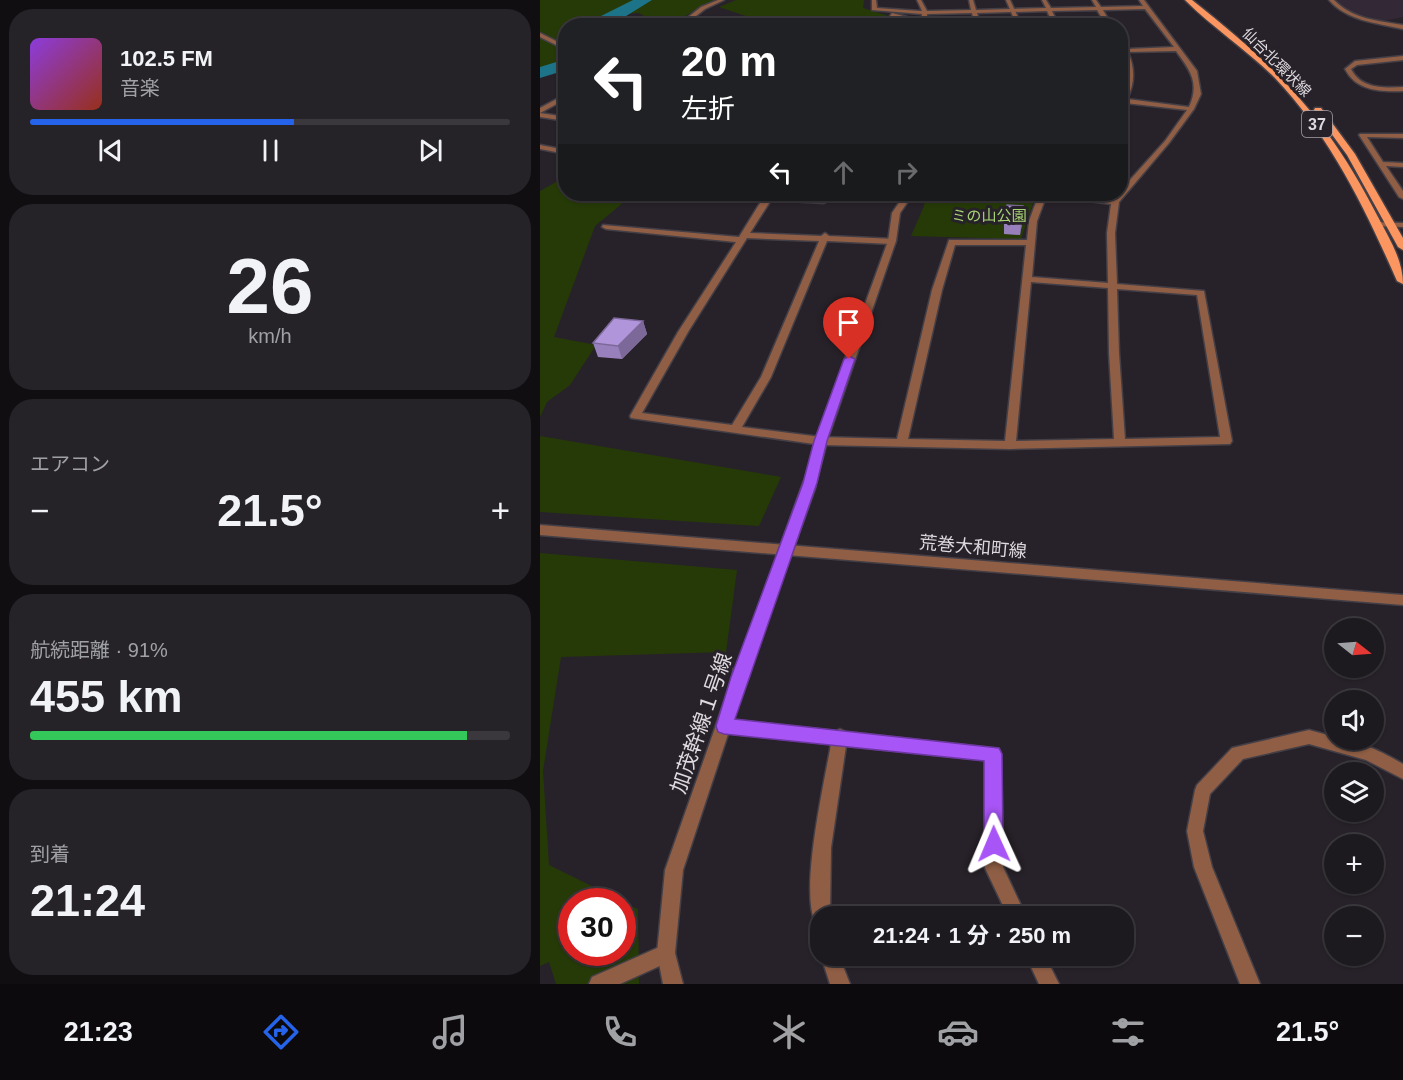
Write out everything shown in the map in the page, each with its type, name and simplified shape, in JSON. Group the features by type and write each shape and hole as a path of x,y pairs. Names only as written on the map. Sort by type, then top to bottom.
{"main road":[{"name":"仙台北環状線","path":"1188,0 1260,60 1300,103 1325,136 1368,206 1403,280"},
{"name":"仙台北環状線","path":"1200,0 1268,57 1319,111 1351,154 1403,247"}],"street":[{"path":"690,18 703,8 722,0"},
{"path":"874,0 874,9 925,13 1099,9 1144,4 1194,71 1198,94 1191,110 1128,186"},
{"path":"919,0 925,13 925,18"},
{"path":"970,0 975,18"},
{"path":"1008,0 1016,18"},
{"path":"1044,0 1053,18"},
{"path":"1094,0 1105,18"},
{"path":"1331,0 1346,12 1403,27"},
{"path":"886,10 885,13 905,18"},
{"path":"540,35 558,44"},
{"path":"1128,51 1178,49"},
{"path":"1403,58 1355,63 1348,69 1351,78 1362,84 1384,90 1403,89"},
{"path":"1128,61 1131,69 1128,88"},
{"path":"540,113 558,101"},
{"path":"1128,103 1191,110"},
{"path":"540,113 558,116"},
{"path":"1403,136 1362,135 1403,197"},
{"path":"540,147 558,150"},
{"path":"1381,164 1403,165"},
{"path":"766,201 635,416 821,441 1010,445 1226,441 1202,292 1026,279"},
{"name":"加茂幹線１号線","path":"673,984 666,953 674,870 892,241 896,213 904,201"},
{"path":"1010,445 1030,243 1033,220 1040,201"},
{"path":"1107,201 1115,202 1110,232 1120,442"},
{"path":"1376,224 1403,225"},
{"path":"606,227 743,238 825,236 892,241"},
{"path":"735,429 766,377 825,236"},
{"path":"902,442 937,290 952,242 1030,243"},
{"name":"荒巻大和町線","path":"540,530 1403,600"},
{"path":"724,726 840,736 993,754 994,868 1012,906"},
{"path":"820,906 818,878 820,853 840,736"},
{"path":"1250,984 1203,867 1195,831 1203,790 1238,753 1310,737 1370,754 1403,771"},
{"path":"598,984 666,953"},
{"path":"834,966 840,984"},
{"path":"1040,966 1048,984"}],"shaded area":[{"path":"1336,0 1403,0 1403,17 1384,21 1371,19 1347,11"}],"green space":[{"path":"540,0 716,0 682,18 647,18 639,13 606,15 599,18 558,18 558,64 540,70"},
{"path":"736,0 864,0 863,8 893,18 755,18 719,7"},
{"path":"558,181 558,201 627,201 595,226 554,337 596,345 570,385 547,402 540,417 540,191"},
{"name":"ミの山公園","path":"924,201 1034,201 1021,239 911,236"},
{"path":"540,436 781,477 759,526 540,512"},
{"path":"540,553 737,570 726,652 561,657 543,771 549,865 596,888 558,888 558,966 636,966 636,908 638,909 639,984 556,984 549,962 540,966"}],"building":[{"path":"1007,205 1023,206 1021,223 1004,222"},
{"path":"614,318 643,321 618,346 593,343"}],"waterway":[{"path":"609,18 645,0"},
{"path":"540,73 558,67"}],"route":[{"path":"849,359 821,441 810,483 724,726 840,736 993,754 994,844"}]}
